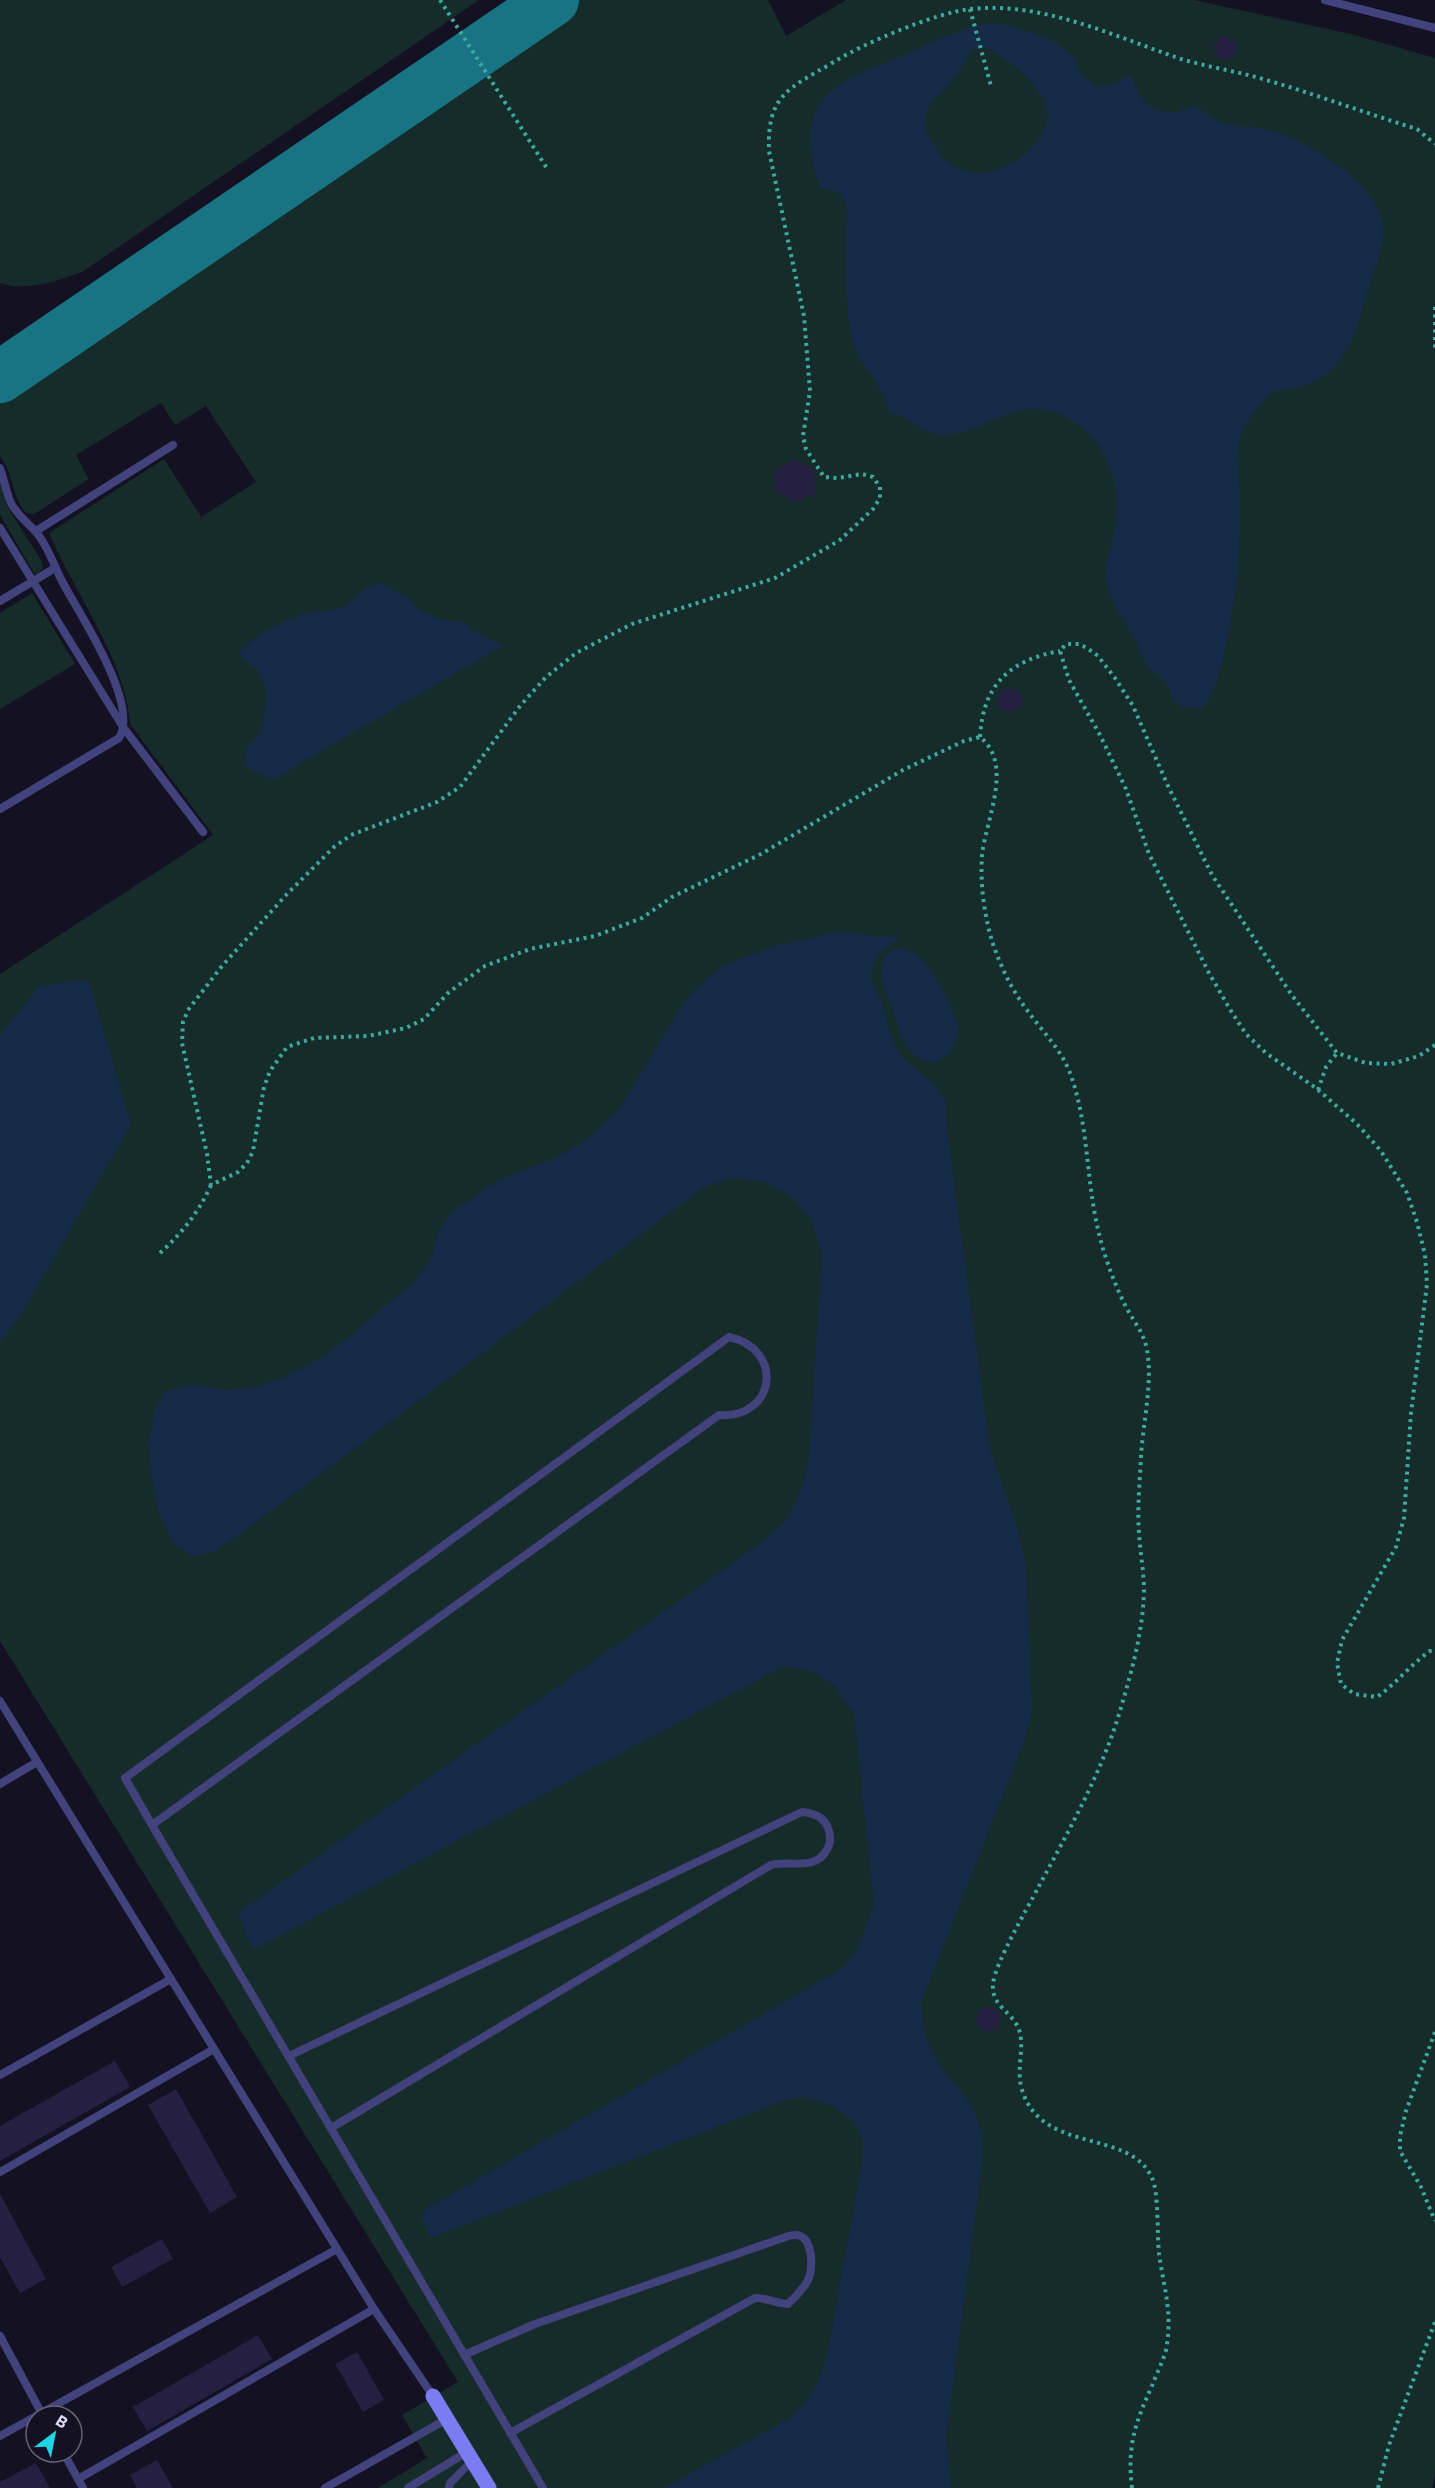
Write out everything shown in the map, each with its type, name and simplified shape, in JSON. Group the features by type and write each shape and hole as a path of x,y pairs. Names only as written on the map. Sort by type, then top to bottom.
{"street":[{"path":"433,2396 489,2488"}],"lane":[{"path":"1325,0 1435,28"},
{"path":"36,531 173,445"},
{"path":"0,468 11,503 20,516 36,531 104,656 123,709 123,728 119,738 0,809"},
{"path":"0,528 123,728 202,832"},
{"path":"0,600 55,567"},
{"path":"152,1825 719,1415 738,1414 755,1405 763,1394 767,1382 762,1356 747,1343 729,1337 125,1778 152,1825 289,2056 464,2355 543,2488"},
{"path":"0,1701 374,2309 433,2396"},
{"path":"0,1784 37,1762"},
{"path":"289,2056 802,1812 818,1816 825,1822 830,1838 825,1854 818,1860 810,1863 781,1862 771,1865 331,2128"},
{"path":"0,2075 171,1979"},
{"path":"0,2172 214,2049"},
{"path":"464,2355 535,2324 795,2234 804,2238 809,2246 811,2256 808,2279 803,2289 788,2304 767,2298 755,2298 510,2433"},
{"path":"60,2404 337,2248"},
{"path":"78,2479 374,2309"},
{"path":"0,2336 37,2404"},
{"path":"325,2488 447,2419"},
{"path":"0,2436 24,2423"},
{"path":"408,2488 470,2457"},
{"path":"449,2488 450,2483 470,2457"},
{"path":"70,2464 83,2488"}],"path":[{"path":"440,0 548,170"},
{"path":"160,1253 179,1236 194,1217 211,1185 207,1154 182,1042 183,1022 188,1010 222,966 313,867 351,835 437,802 460,787 520,706 546,677 576,653 642,621 775,578 840,540 873,509 880,498 880,487 873,477 862,474 838,478 824,477 806,449 803,436 810,391 804,316 769,151 768,130 771,112 778,101 801,81 837,60 935,18 970,9 1016,8 1109,32 1183,59 1254,77 1417,129 1435,144"},
{"path":"970,9 991,86"},
{"path":"1435,307 1433,315 1435,349"},
{"path":"980,737 984,712 997,682 1014,667 1060,651 1066,644 1079,644 1098,656 1132,706 1212,875 1291,994 1337,1053 1366,1063 1391,1064 1419,1056 1435,1045"},
{"path":"1060,651 1069,680 1100,735 1126,789 1149,854 1209,973 1246,1034 1266,1053 1318,1090 1357,1124 1381,1151 1407,1193 1425,1255 1426,1284 1410,1424 1404,1518 1395,1547 1342,1640 1337,1664 1341,1684 1353,1694 1377,1697 1416,1660 1430,1651 1435,1651"},
{"path":"211,1185 238,1172 247,1163 253,1151 264,1087 270,1071 287,1047 314,1038 368,1036 406,1028 424,1018 449,992 485,966 530,949 595,936 642,918 672,897 761,855 903,770 964,741 980,737"},
{"path":"980,737 990,745 996,758 997,779 982,859 986,915 991,939 1011,986 1069,1069 1077,1099 1102,1246 1127,1309 1143,1334 1148,1355 1139,1522 1144,1594 1134,1660 1120,1711 1102,1759 1067,1833 1023,1916 997,1971 993,1988 998,2006 1014,2019 1019,2029 1021,2089 1032,2110 1048,2126 1118,2150 1139,2160 1153,2179 1169,2326 1165,2354 1133,2433 1129,2454 1132,2488"},
{"path":"1318,1090 1326,1067 1337,1053"},
{"path":"1435,2032 1406,2111 1400,2136 1400,2151 1421,2187 1435,2221"},
{"path":"1378,2488 1389,2445 1435,2322"}],"green space":[{"path":"0,0 479,0 82,272 52,282 20,286 0,283"},
{"path":"569,0 768,0 786,36 846,0 1194,0 1351,34 1435,58 1435,2475 1432,2488 378,2488 427,2458 402,2415 458,2382 0,1641 0,974 213,835 130,724 127,701 109,652 49,533 164,459 201,517 256,482 206,406 175,425 161,403 76,455 89,479 34,514 26,513 0,456 0,391"},
{"path":"0,481 7,506 41,560 43,568 38,574 34,573 0,515"},
{"path":"32,593 75,664 0,709 0,613"}],"water":[{"path":"987,24 1009,25 1053,41 1072,54 1081,75 1099,87 1112,85 1130,75 1143,100 1156,109 1171,112 1195,106 1223,123 1262,128 1302,143 1354,179 1378,209 1384,232 1382,247 1347,350 1333,368 1319,379 1269,395 1242,432 1237,455 1240,531 1233,608 1216,683 1209,700 1201,708 1188,707 1174,700 1167,684 1146,663 1112,598 1106,572 1115,527 1116,495 1109,465 1093,439 1081,427 1060,414 1042,409 1025,409 960,433 934,434 901,416 887,413 882,391 861,360 852,339 846,282 847,209 838,193 821,189 817,179 811,149 811,129 816,112 825,98 851,78 943,37","holes":["986,47 1012,64 1034,85 1045,103 1047,119 1041,135 1028,151 1011,164 992,171 971,172 952,164 935,146 925,128 925,121 931,104 955,76 972,50"]},
{"path":"381,583 410,599 416,608 435,618 464,623 480,635 504,645 272,780 249,768 246,765 247,748 262,731 267,691 258,670 238,654 259,636 276,626 306,613 343,607 362,591"},
{"path":"838,932 884,937 899,936 895,942 881,952 872,967 872,982 883,1004 889,1030 900,1055 937,1087 945,1101 990,1449 1018,1530 1026,1567 1032,1711 1026,1736 921,2003 931,2051 974,2110 983,2146 946,2437 951,2488 664,2488 792,2417 809,2398 821,2375 828,2351 863,2158 863,2140 854,2122 833,2106 808,2097 786,2100 431,2238 421,2216 428,2208 840,1970 857,1950 874,1905 854,1714 834,1685 812,1671 784,1666 253,1950 238,1913 765,1540 787,1520 803,1485 809,1458 822,1254 811,1220 789,1195 767,1183 733,1178 706,1186 217,1551 194,1556 174,1545 158,1511 148,1444 155,1409 166,1391 191,1384 226,1390 257,1387 283,1378 328,1354 415,1281 431,1259 439,1230 452,1212 499,1180 552,1159 582,1143 619,1109 686,999 721,968 778,945"},
{"path":"896,948 909,951 921,958 938,983 956,1018 958,1034 954,1044 945,1057 936,1062 922,1060 915,1055 900,1032 882,974 882,966 886,957"},
{"path":"79,980 89,981 131,1125 19,1318 0,1342 0,1036 39,987"}],"building":[{"path":"1221,36 1235,40 1237,51 1228,60 1216,56 1214,46"},
{"path":"794,459 814,469 816,492 795,502 776,492 774,471"},
{"path":"1012,687 1022,696 1021,708 1008,713 997,705 1000,692"},
{"path":"991,2007 1001,2015 998,2029 985,2032 975,2022 979,2010"},
{"path":"115,2061 130,2087 0,2161 0,2126"},
{"path":"176,2089 237,2197 210,2213 148,2105"},
{"path":"0,2194 46,2279 20,2293 0,2257"},
{"path":"162,2239 173,2259 122,2287 111,2267"},
{"path":"258,2335 272,2359 147,2431 133,2407"},
{"path":"357,2352 384,2400 363,2412 335,2364"},
{"path":"157,2460 173,2488 137,2488 130,2475"},
{"path":"37,2464 50,2488 0,2488 0,2482"}],"taxiway":[{"path":"0,377 553,0"}]}
